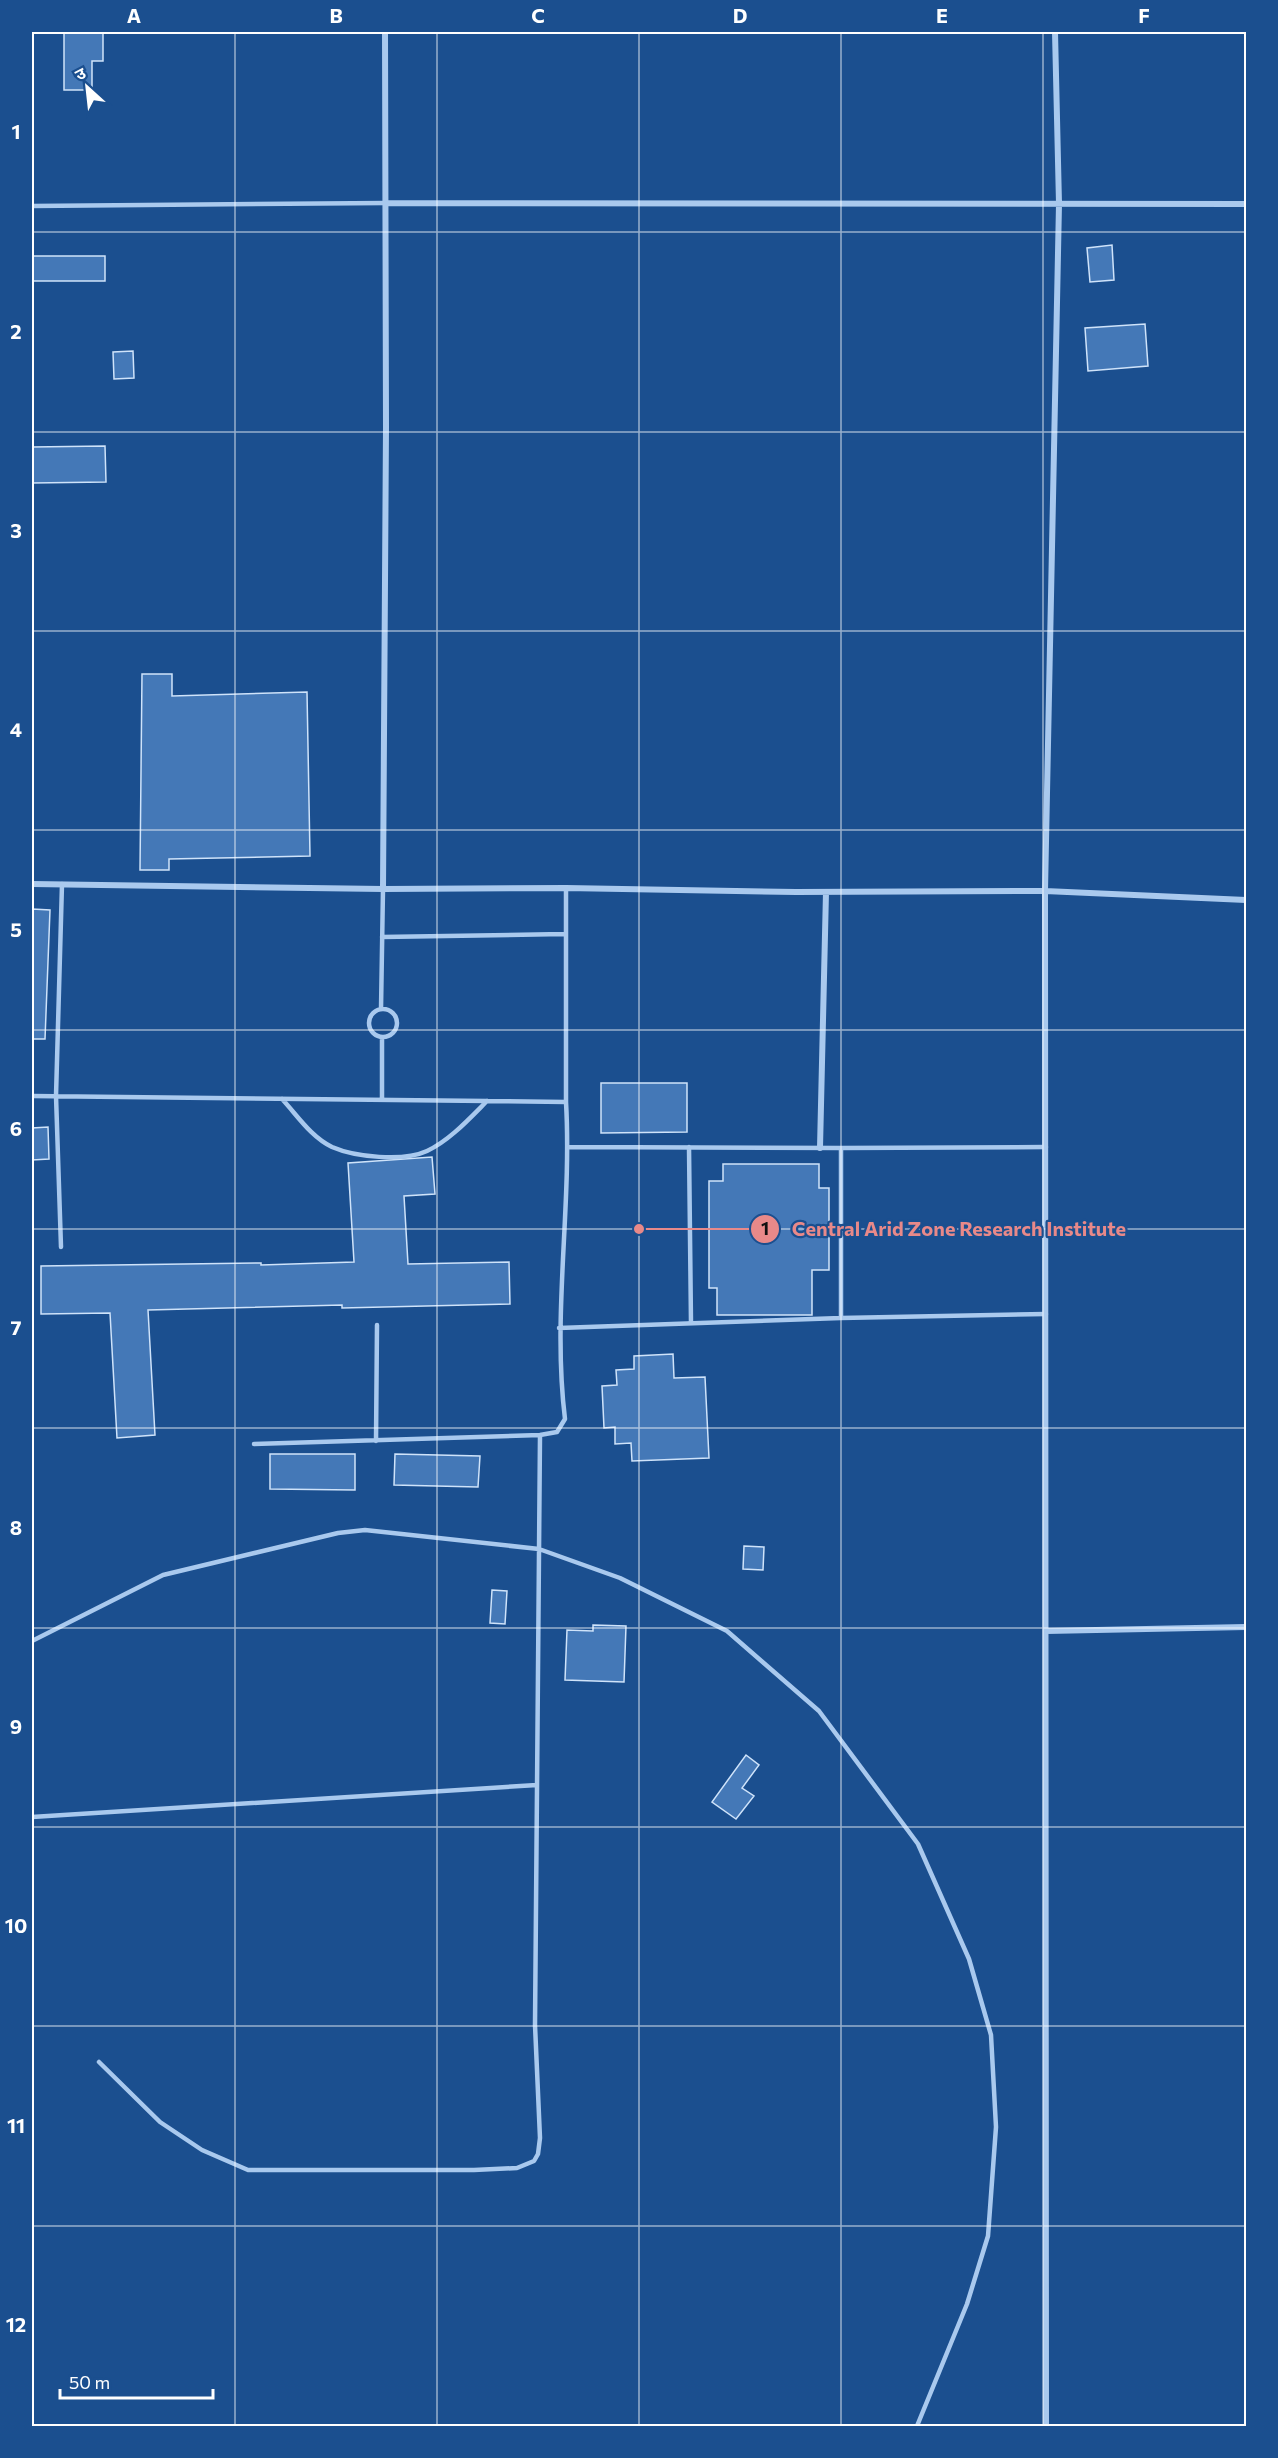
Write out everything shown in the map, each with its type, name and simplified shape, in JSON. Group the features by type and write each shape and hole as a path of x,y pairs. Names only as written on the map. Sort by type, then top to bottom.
{"street":[{"path":"383,889 385,32"},
{"path":"1046,2427 1045,891 1059,204 1055,32"},
{"path":"386,203 1246,204"},
{"path":"32,884 383,889 1045,891 1246,900"},
{"path":"820,1148 826,892"},
{"path":"1046,1631 1246,1627"}],"lane":[{"path":"32,206 386,203"},
{"path":"61,1247 56,1096 62,884"},
{"path":"254,1444 540,1435 557,1432 565,1419 559,1328 568,1147 564,934 566,888"},
{"path":"381,1009 383,889"},
{"path":"382,937 564,934"},
{"path":"381,1009 392,1012 397,1022 393,1033 382,1037 370,1030 369,1021 373,1013 381,1009"},
{"path":"382,1037 382,1100"},
{"path":"32,1096 566,1102"},
{"path":"282,1099 311,1132 332,1146 369,1156 390,1157 427,1151 451,1135 487,1101"},
{"path":"568,1147 1046,1147"},
{"path":"689,1147 692,1323"},
{"path":"841,1148 841,1317"},
{"path":"559,1328 841,1317 1046,1314"},
{"path":"376,1325 376,1440"},
{"path":"99,2062 160,2122 202,2150 248,2170 474,2170 517,2168 534,2161 538,2154 540,2138 535,2025 540,1435"},
{"path":"32,1641 163,1575 338,1533 365,1530 539,1548 620,1578 727,1631 819,1711 918,1844 969,1959 991,2035 996,2127 988,2236 967,2304 916,2427"},
{"path":"32,1817 537,1785"}],"building":[{"path":"64,32 103,32 103,61 92,61 92,90 64,90"},
{"path":"1112,245 1114,280 1090,282 1087,248"},
{"path":"32,256 105,256 105,281 32,281"},
{"path":"1145,324 1148,366 1088,371 1085,328"},
{"path":"133,351 134,378 114,379 113,352"},
{"path":"105,446 106,482 32,483 32,447"},
{"path":"142,674 172,674 172,696 307,692 310,856 169,859 169,870 140,870"},
{"path":"32,909 50,910 45,1039 32,1039"},
{"path":"601,1083 687,1083 687,1132 601,1133"},
{"path":"48,1127 49,1159 32,1160 32,1128"},
{"path":"432,1157 435,1194 404,1196 408,1264 509,1262 510,1304 148,1310 155,1435 117,1438 110,1313 41,1314 41,1266 261,1263 261,1265 354,1262 348,1163"},
{"path":"723,1164 819,1164 819,1188 829,1188 829,1270 812,1270 812,1315 717,1315 717,1288 709,1288 709,1181 723,1181"},
{"path":"673,1354 674,1378 705,1377 709,1458 632,1461 631,1443 615,1444 615,1427 604,1428 602,1386 617,1385 616,1370 634,1369 634,1356"},
{"path":"270,1454 355,1454 355,1490 270,1489"},
{"path":"395,1454 480,1456 478,1487 394,1485"},
{"path":"744,1546 764,1547 763,1570 743,1569"},
{"path":"492,1590 507,1591 505,1624 490,1623"},
{"path":"593,1625 626,1626 624,1682 565,1680 567,1630 593,1631"},
{"path":"746,1755 759,1765 742,1788 754,1796 736,1819 712,1802"}],"place":[{"name":"Central Arid Zone Research Institute","path":"639,1229"}]}
